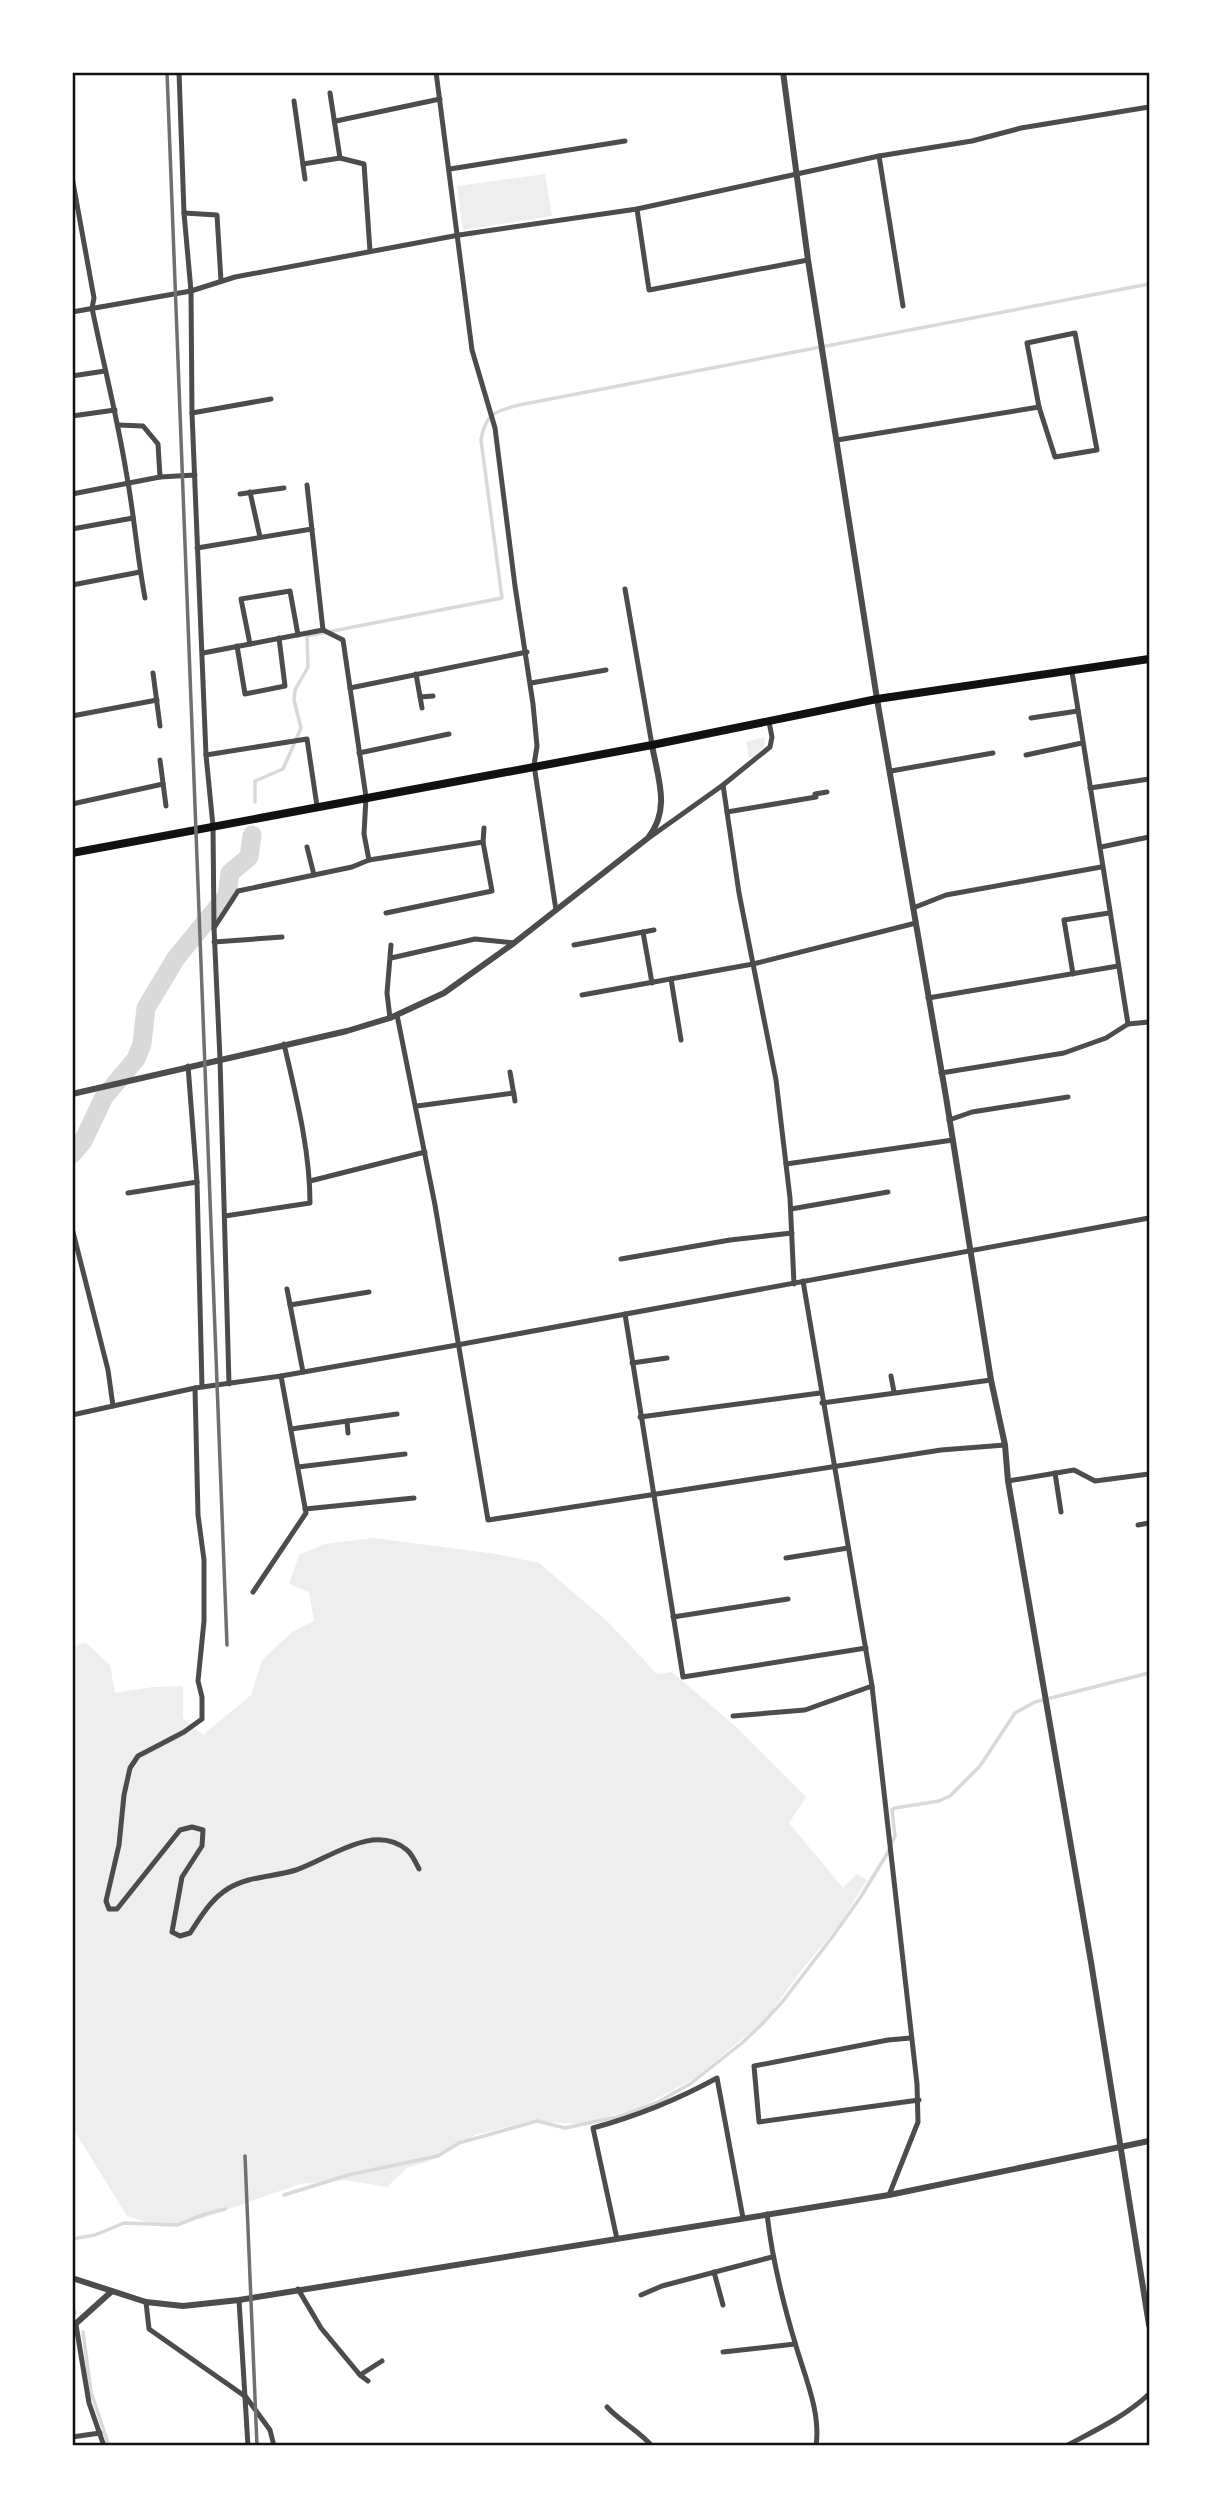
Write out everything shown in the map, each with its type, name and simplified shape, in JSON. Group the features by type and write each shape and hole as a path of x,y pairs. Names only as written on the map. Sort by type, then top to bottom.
{"main road":[{"path":"72,853 652,745 877,699 1149,659"}],"street":[{"path":"179,72 184,213 191,290 192,413 206,755 213,826 214,942 229,1384"},
{"path":"436,72 472,350 495,428 515,586 531,683 537,746 534,765 556,910"},
{"path":"783,72 808,260 877,699 953,1140 1149,2325"},
{"path":"330,93 341,158"},
{"path":"336,121 440,99"},
{"path":"294,101 304,178"},
{"path":"72,312 191,290 221,281 370,251 638,209 879,156 972,141 1021,128 1149,107"},
{"path":"450,169 625,141"},
{"path":"879,156 903,306"},
{"path":"303,164 341,158 364,164 370,251"},
{"path":"72,177 94,298 92,308 118,425 145,598"},
{"path":"638,209 649,290 808,260"},
{"path":"184,213 217,215 221,281"},
{"path":"1075,333 1097,450 1055,457 1039,407 1027,343 1075,333"},
{"path":"72,376 105,372"},
{"path":"192,413 271,399"},
{"path":"837,440 1039,407"},
{"path":"72,416 115,410"},
{"path":"118,425 143,426 158,443 160,477"},
{"path":"72,494 160,477 195,475"},
{"path":"307,485 323,630"},
{"path":"240,494 284,488"},
{"path":"250,492 260,537"},
{"path":"72,529 133,518"},
{"path":"197,548 312,529"},
{"path":"72,584 140,572"},
{"path":"625,589 662,805 661,815 648,838"},
{"path":"250,644 242,599 290,591 298,635"},
{"path":"203,653 323,630 343,640 366,797 364,834 369,860"},
{"path":"237,646 245,694 285,686 279,638"},
{"path":"350,688 527,652"},
{"path":"531,683 606,670"},
{"path":"1072,672 1128,1024"},
{"path":"153,673 160,726"},
{"path":"416,674 422,708"},
{"path":"420,697 433,695"},
{"path":"72,716 157,700"},
{"path":"1031,718 1078,711"},
{"path":"72,1094 347,1031 393,1016 443,993 514,943 770,747 772,737 769,722"},
{"path":"359,753 449,734"},
{"path":"206,755 307,739 317,806"},
{"path":"1026,755 1082,743"},
{"path":"891,771 993,753"},
{"path":"160,760 166,806"},
{"path":"1090,788 1149,779"},
{"path":"72,804 163,784"},
{"path":"723,785 739,893 776,1080 791,1209 794,1284"},
{"path":"727,812 816,797 815,794 827,792"},
{"path":"785,802 787,812"},
{"path":"386,913 492,891 483,842 484,828"},
{"path":"1101,847 1149,837"},
{"path":"214,928 239,891 352,867 369,860 483,842"},
{"path":"307,847 314,875"},
{"path":"913,908 946,895 1101,867"},
{"path":"1073,974 1064,920 1109,913"},
{"path":"582,995 752,964 916,923"},
{"path":"574,945 654,930"},
{"path":"643,932 652,983"},
{"path":"214,942 282,937"},
{"path":"391,958 475,939 514,943"},
{"path":"391,945 387,993 417,1105 488,1520 941,1450 1004,1445"},
{"path":"928,998 1118,966"},
{"path":"671,979 681,1040"},
{"path":"941,1073 1064,1053 1106,1038 1128,1024 1149,1023"},
{"path":"225,1216 310,1203 310,1181 298,1106 284,1044"},
{"path":"188,1066 197,1182 198,1515 204,1560 204,1621 198,1681 202,1697 202,1719 184,1732 138,1756 130,1768 124,1795 119,1845 106,1900 108,1909 117,1909 180,1830 192,1826 203,1830 202,1846 182,1877 172,1932 180,1936 190,1933 210,1902 229,1888 245,1881 295,1870 366,1841 389,1841 408,1851 419,1868"},
{"path":"510,1072 515,1101"},
{"path":"417,1105 514,1093"},
{"path":"949,1120 972,1112 1068,1097"},
{"path":"786,1164 953,1140"},
{"path":"310,1181 425,1152"},
{"path":"128,1193 197,1182"},
{"path":"860,1189 862,1197"},
{"path":"791,1209 888,1192"},
{"path":"72,1415 198,1388 457,1345 1149,1218"},
{"path":"72,1228 108,1370 113,1406"},
{"path":"621,1259 792,1233"},
{"path":"699,1237 702,1245"},
{"path":"749,1238 751,1248"},
{"path":"653,1243 655,1253"},
{"path":"803,1281 872,1686 919,2101 918,2122 889,2195"},
{"path":"286,1289 303,1372"},
{"path":"290,1305 369,1292"},
{"path":"625,1314 683,1676 866,1648"},
{"path":"632,1363 667,1358"},
{"path":"253,1592 306,1513 281,1376"},
{"path":"891,1376 894,1392"},
{"path":"822,1403 991,1380"},
{"path":"640,1417 820,1392"},
{"path":"291,1429 397,1414"},
{"path":"346,1421 348,1433"},
{"path":"298,1467 405,1454"},
{"path":"396,1455 397,1465"},
{"path":"351,1461 352,1471"},
{"path":"1008,1481 1074,1470 1095,1481 1149,1474"},
{"path":"1055,1473 1061,1512"},
{"path":"305,1509 414,1498"},
{"path":"391,1500 391,1509"},
{"path":"361,1503 362,1514"},
{"path":"1138,1525 1149,1523"},
{"path":"786,1558 848,1548"},
{"path":"673,1617 788,1599"},
{"path":"733,1716 805,1710 872,1686"},
{"path":"911,2038 754,2066 757,2108 760,2122 919,2101"},
{"path":"617,2239 593,2128 625,2120 679,2099 717,2078 743,2218"},
{"path":"72,2278 146,2302 183,2306 239,2300 889,2195 1149,2141"},
{"path":"767,2214 772,2257 813,2405 816,2446"},
{"path":"641,2295 662,2286 772,2257"},
{"path":"714,2272 723,2305"},
{"path":"662,2286 663,2295"},
{"path":"298,2289 321,2328 368,2381"},
{"path":"104,2446 89,2403 74,2326 111,2292"},
{"path":"239,2300 248,2446"},
{"path":"146,2302 149,2329 246,2397 270,2430 274,2446"},
{"path":"723,2352 795,2344"},
{"path":"360,2375 382,2361"},
{"path":"1066,2446 1122,2414 1149,2393"},
{"path":"607,2407 642,2434 652,2446"},
{"path":"72,2437 100,2433"}],"shaded area":[{"path":"545,174 552,216 463,230 457,186"},
{"path":"765,737 764,747 754,757 749,758 746,742"},
{"path":"373,1538 496,1554 539,1563 607,1621 657,1674 672,1672 735,1726 806,1797 789,1823 843,1888 857,1874 867,1880 839,1925 766,2019 695,2078 641,2107 584,2124 530,2121 475,2135 429,2161 407,2168 387,2187 345,2180 300,2184 203,2218 164,2227 127,2216 72,2127 72,1646 86,1643 110,1665 115,1693 183,1686 183,1718 203,1735 251,1695 262,1660 292,1632 314,1621 309,1592 289,1584 299,1555 325,1544"}],"waterway":[{"path":"255,802 255,781 283,769 301,728 294,700 295,690 308,667 307,636 502,598 481,440 485,424 497,412 519,405 1149,284"},
{"path":"72,1154 83,1141 104,1097 136,1059 142,1044 146,1008 176,958 227,896 230,873 249,857 252,835"},
{"path":"284,2195 348,2175 438,2156 459,2143 537,2121 565,2128 617,2117 656,2103 690,2084 762,2024 833,1936 887,1854 895,1836 892,1810 939,1801 950,1796 980,1766 1015,1713 1035,1702 1149,1673"},
{"path":"72,2239 95,2235 124,2223 177,2225 225,2209"},
{"path":"72,2304 75,2313"},
{"path":"83,2332 91,2392 109,2446"}],"railway":[{"path":"167,72 227,1645"},
{"path":"245,2156 257,2446"}]}
